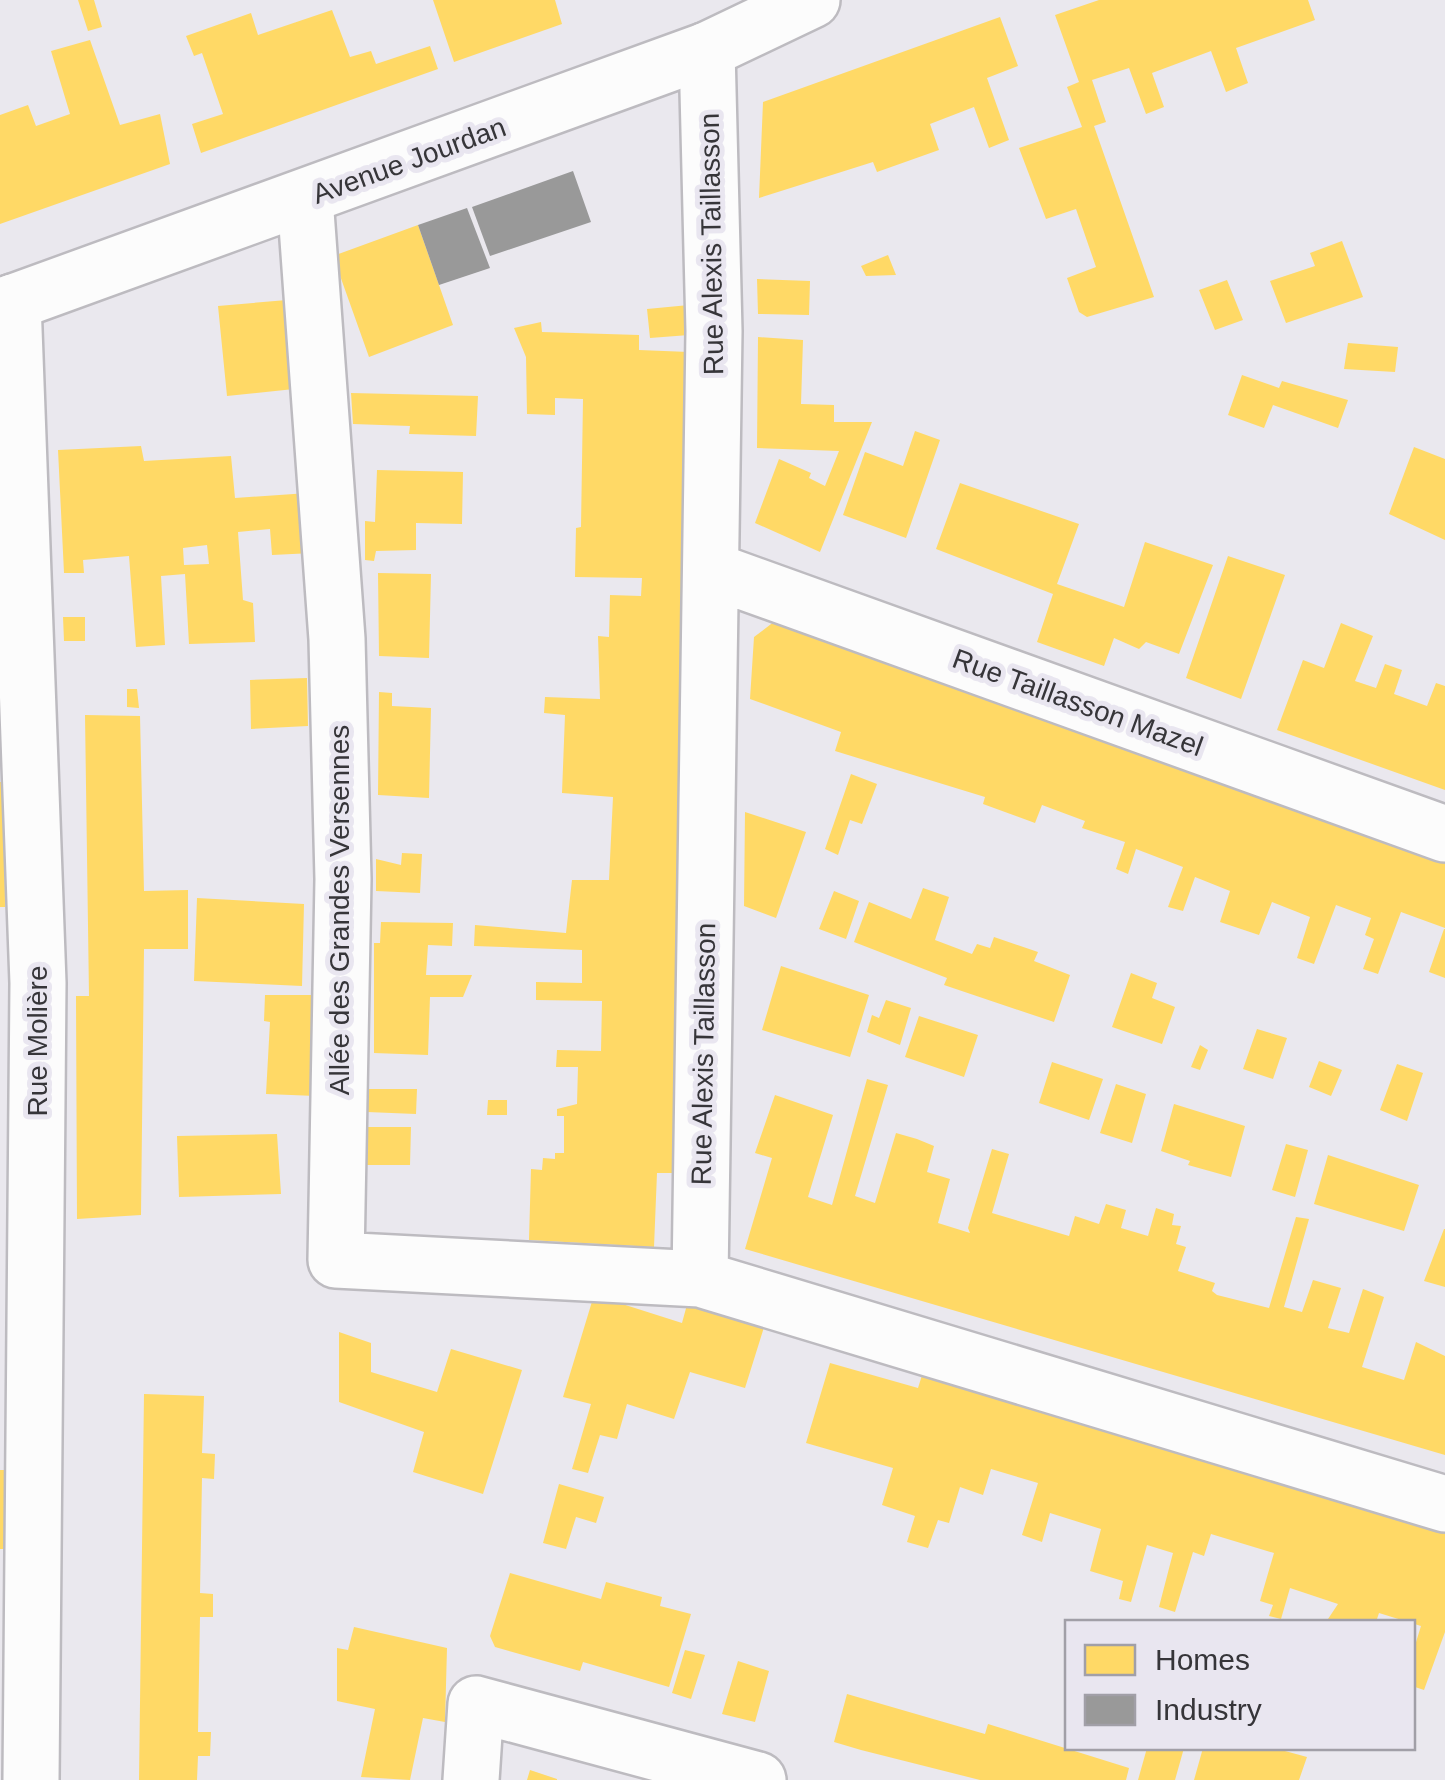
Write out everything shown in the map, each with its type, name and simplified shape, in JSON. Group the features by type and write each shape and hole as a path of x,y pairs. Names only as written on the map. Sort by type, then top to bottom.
{"street":[{"name":"Avenue Jourdan","path":"7,304 707,50 812,0"},
{"name":"Rue Alexis Taillasson","path":"700,1279 714,331 707,50"},
{"name":"Allée des Grandes Versennes","path":"305,198 337,639 343,880 336,1260 700,1279"},
{"name":"Rue Molière","path":"7,304 38,983 31,1780"},
{"name":"Rue Taillasson Mazel","path":"711,570 1445,834"},
{"path":"700,1279 1445,1504"},
{"path":"471,1780 476,1704 758,1780"}],"building: Homes":[{"path":"78,0 94,0 102,27 88,31"},
{"path":"433,0 555,0 562,24 454,62"},
{"path":"1099,0 1308,0 1315,20 1236,48 1248,83 1226,92 1211,51 1152,73 1164,107 1146,114 1129,68 1092,80 1106,122 1094,126 1154,297 1087,317 1079,312 1067,278 1096,267 1076,209 1046,219 1019,148 1082,127 1067,87 1079,82 1055,15"},
{"path":"332,10 350,57 371,51 376,64 430,46 438,69 201,153 192,124 223,114 202,53 194,56 186,36 251,13 258,35"},
{"path":"1000,17 1018,66 987,78 1009,140 989,148 974,107 930,124 939,150 877,172 873,162 759,198 763,102"},
{"path":"90,40 120,125 160,114 170,164 0,224 0,115 28,105 36,126 70,114 51,51"},
{"path":"418,225 453,325 369,357 333,256"},
{"path":"1342,241 1363,297 1286,323 1270,281 1315,266 1310,253"},
{"path":"888,255 896,275 866,276 861,266"},
{"path":"757,279 810,281 809,315 758,314"},
{"path":"1227,280 1243,320 1215,330 1199,290"},
{"path":"287,300 294,389 227,396 218,306"},
{"path":"689,305 689,335 650,338 647,309"},
{"path":"541,322 542,332 639,335 639,350 689,352 673,1173 657,1173 654,1247 529,1240 531,1169 542,1170 543,1158 555,1159 555,1153 564,1153 564,1116 557,1116 557,1109 577,1104 578,1067 556,1067 557,1050 601,1051 602,1001 536,1000 536,982 582,983 582,950 474,946 475,925 566,933 572,880 609,880 613,797 562,793 565,715 544,713 545,697 600,699 598,636 609,637 610,595 641,596 642,578 575,577 576,528 581,527 583,399 555,398 555,415 527,414 526,357 514,328"},
{"path":"758,337 803,340 801,404 834,405 834,422 872,422 820,552 755,523 779,459 811,473 809,478 825,486 839,451 757,448"},
{"path":"1348,343 1398,347 1395,372 1344,369"},
{"path":"1242,375 1279,388 1282,381 1348,400 1338,428 1273,405 1264,428 1228,415"},
{"path":"351,393 478,396 476,436 409,434 410,426 353,424"},
{"path":"915,431 940,440 906,538 843,515 865,452 903,466"},
{"path":"141,446 144,461 231,456 235,498 308,493 313,553 272,555 270,529 238,532 243,600 253,603 255,642 189,644 185,574 161,576 165,645 136,647 129,556 83,560 84,573 64,573 58,450","holes":["207,545 209,564 184,565 183,548"]},
{"path":"1414,447 1445,459 1445,540 1389,514"},
{"path":"377,470 463,472 462,524 416,523 416,550 376,551 374,561 365,560 365,521 375,522"},
{"path":"960,483 1079,524 1057,584 1124,607 1145,542 1213,565 1179,654 1146,642 1139,649 1114,638 1104,666 1037,642 1053,594 936,549"},
{"path":"1228,556 1285,575 1241,699 1186,678"},
{"path":"378,573 431,574 429,658 379,656"},
{"path":"63,617 85,617 85,641 64,641"},
{"path":"775,621 1445,863 1445,928 1401,912 1378,974 1363,969 1374,939 1365,935 1371,918 1336,905 1314,964 1297,958 1310,917 1272,902 1259,935 1220,922 1230,891 1195,877 1183,911 1168,907 1183,867 1136,849 1128,874 1116,869 1125,842 1082,828 1085,821 1042,805 1035,823 983,804 985,797 835,751 841,732 750,699 754,637"},
{"path":"1341,623 1373,636 1355,681 1376,688 1385,664 1402,670 1394,694 1427,706 1436,683 1445,686 1445,790 1277,730 1303,660 1324,668"},
{"path":"307,678 308,726 251,729 250,680"},
{"path":"127,689 137,689 139,708 127,707"},
{"path":"379,692 392,693 392,706 431,708 429,798 378,795"},
{"path":"85,715 140,716 144,891 188,890 188,949 144,949 141,1215 77,1219 76,996 89,996"},
{"path":"851,774 877,784 862,824 850,820 838,855 825,849"},
{"path":"0,782 4,782 5,907 0,907"},
{"path":"745,812 806,832 776,918 744,906"},
{"path":"402,853 422,854 420,893 376,891 376,859 401,865"},
{"path":"923,888 949,897 935,940 972,954 977,944 990,948 994,937 1038,952 1034,961 1070,975 1054,1022 944,985 947,978 854,942 869,902 911,919"},
{"path":"834,891 859,901 846,939 819,929"},
{"path":"197,898 304,904 302,986 194,981"},
{"path":"381,922 453,923 452,946 428,945 426,975 472,975 463,997 430,997 428,1055 374,1053 374,943 380,943"},
{"path":"1445,929 1445,978 1429,972"},
{"path":"781,966 869,995 850,1057 762,1030"},
{"path":"1131,973 1157,983 1152,998 1175,1007 1162,1044 1112,1027"},
{"path":"265,995 319,995 316,1096 266,1094 270,1022 264,1021"},
{"path":"886,1000 911,1008 900,1045 867,1032 872,1015 879,1018"},
{"path":"919,1016 978,1035 964,1077 905,1057"},
{"path":"1257,1029 1287,1038 1273,1079 1243,1069"},
{"path":"1200,1045 1208,1050 1200,1070 1191,1067"},
{"path":"1319,1061 1342,1070 1331,1096 1309,1087"},
{"path":"1052,1062 1103,1079 1089,1120 1039,1103"},
{"path":"1397,1064 1423,1073 1407,1121 1380,1110"},
{"path":"867,1079 888,1085 855,1196 875,1203 896,1133 917,1139 934,1146 927,1172 950,1179 938,1223 970,1233 968,1228 992,1149 1009,1154 992,1213 1069,1236 1075,1216 1099,1224 1106,1204 1126,1210 1121,1228 1148,1236 1156,1208 1174,1214 1172,1225 1181,1226 1176,1244 1186,1247 1178,1271 1215,1283 1212,1291 1217,1295 1269,1308 1296,1217 1309,1219 1284,1307 1302,1312 1313,1280 1341,1288 1328,1328 1349,1333 1363,1289 1384,1297 1362,1367 1404,1380 1416,1342 1445,1356 1445,1455 745,1249 772,1158 755,1153 775,1095 833,1115 808,1197 832,1205"},
{"path":"1116,1084 1146,1094 1132,1143 1100,1133"},
{"path":"368,1089 417,1089 416,1114 367,1112"},
{"path":"488,1100 507,1100 507,1115 487,1115"},
{"path":"1174,1104 1245,1126 1231,1177 1188,1165 1190,1161 1161,1151"},
{"path":"367,1127 411,1127 410,1165 366,1165"},
{"path":"277,1134 281,1194 179,1197 177,1136"},
{"path":"1286,1144 1308,1150 1295,1197 1272,1190"},
{"path":"1328,1155 1419,1185 1404,1231 1314,1204"},
{"path":"1445,1229 1445,1287 1424,1281"},
{"path":"594,1295 682,1323 688,1301 765,1324 745,1388 690,1372 674,1419 627,1404 617,1439 600,1435 588,1473 572,1469 591,1404 563,1397"},
{"path":"339,1332 371,1343 371,1372 437,1392 451,1349 522,1370 483,1494 413,1472 424,1432 339,1402"},
{"path":"830,1363 918,1388 923,1372 1445,1525 1445,1632 1424,1690 1415,1687 1415,1645 1421,1626 1415,1620 1379,1613 1377,1620 1327,1620 1338,1604 1290,1588 1281,1619 1269,1616 1273,1605 1260,1601 1274,1553 1211,1534 1204,1556 1193,1552 1175,1612 1159,1607 1173,1553 1147,1545 1131,1602 1119,1599 1123,1581 1090,1571 1101,1529 1050,1513 1042,1542 1022,1535 1038,1483 991,1469 983,1495 960,1487 949,1523 938,1520 928,1548 907,1542 915,1516 882,1505 893,1468 806,1443"},
{"path":"144,1394 204,1396 202,1453 215,1454 214,1479 202,1478 200,1593 213,1594 213,1617 200,1617 198,1732 211,1732 210,1756 198,1756 197,1780 139,1780"},
{"path":"0,1470 7,1470 6,1549 0,1549"},
{"path":"559,1484 604,1497 596,1523 576,1517 566,1549 543,1543"},
{"path":"510,1573 601,1599 606,1582 662,1597 660,1606 691,1614 669,1687 583,1662 580,1671 495,1647 490,1636"},
{"path":"354,1627 447,1648 445,1722 423,1718 410,1780 361,1777 375,1709 337,1701 337,1648 348,1650"},
{"path":"685,1650 705,1655 691,1699 672,1693"},
{"path":"738,1661 769,1671 755,1722 722,1714"},
{"path":"847,1694 985,1734 988,1724 1129,1768 1126,1780 980,1780 834,1742"},
{"path":"1146,1750 1183,1750 1175,1780 1138,1780"},
{"path":"1202,1750 1281,1750 1307,1757 1299,1780 1194,1780"},
{"path":"530,1770 557,1779 557,1780 527,1780"}],"building: Industry":[{"path":"573,171 591,222 490,256 472,207"},
{"path":"467,208 490,268 439,285 418,225"}]}
